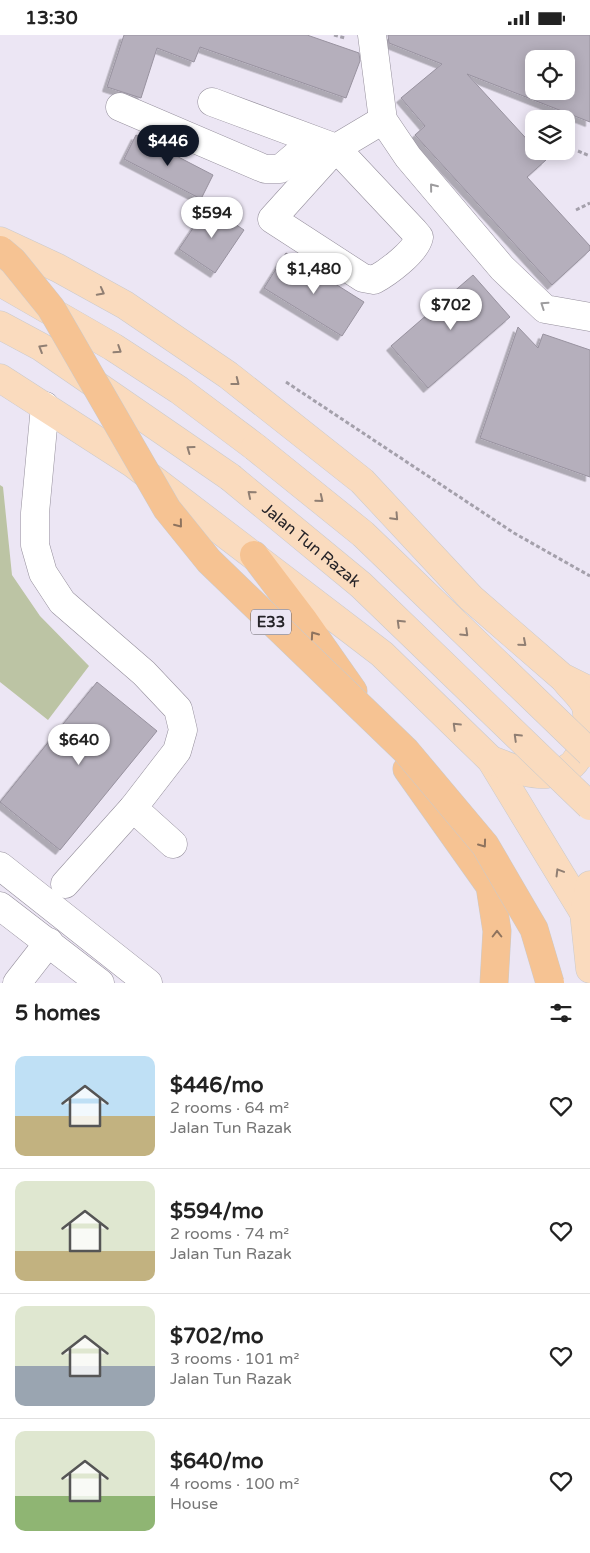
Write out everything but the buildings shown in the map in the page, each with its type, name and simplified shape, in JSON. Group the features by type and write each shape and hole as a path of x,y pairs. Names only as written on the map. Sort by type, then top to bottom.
{"highway":[{"name":"E33","path":"0,250 13,261 51,308 167,509 209,561 406,751 485,845 534,929 550,983"},
{"path":"254,555 304,621 490,886 498,931 494,983"}],"main road":[{"path":"0,241 58,268 125,305 228,375 362,481 471,599 562,677 586,705 588,721 582,750 566,769 544,774 528,772 491,761"},
{"path":"0,282 113,347 255,447 363,534 590,753"},
{"name":"Jalan Tun Razak","path":"0,325 41,347 230,477 360,585 590,806"},
{"path":"0,377 132,463 382,654 491,761 584,913"},
{"path":"562,677 590,691"},
{"path":"590,885 584,913 590,969"}],"lane":[{"path":"372,35 383,120 408,157 502,268 546,309 590,317"},
{"path":"212,103 324,145 419,237"},
{"path":"120,107 265,169 280,169 324,145 383,120"},
{"path":"324,145 272,219 363,278 374,281 418,245 419,237"},
{"path":"419,237 460,220"},
{"path":"45,406 35,513 35,545 43,573 62,602 144,673 178,709 183,730 177,751 133,808 65,884"},
{"path":"133,808 173,844"},
{"path":"0,866 148,983"},
{"path":"0,906 100,983"},
{"path":"16,983 49,942"}],"path":[{"path":"578,151 590,156"},
{"path":"576,209 590,203"},
{"path":"282,380 514,533 590,576"}],"green space":[{"path":"0,485 3,487 12,575 40,616 89,666 48,720 0,682"}]}
